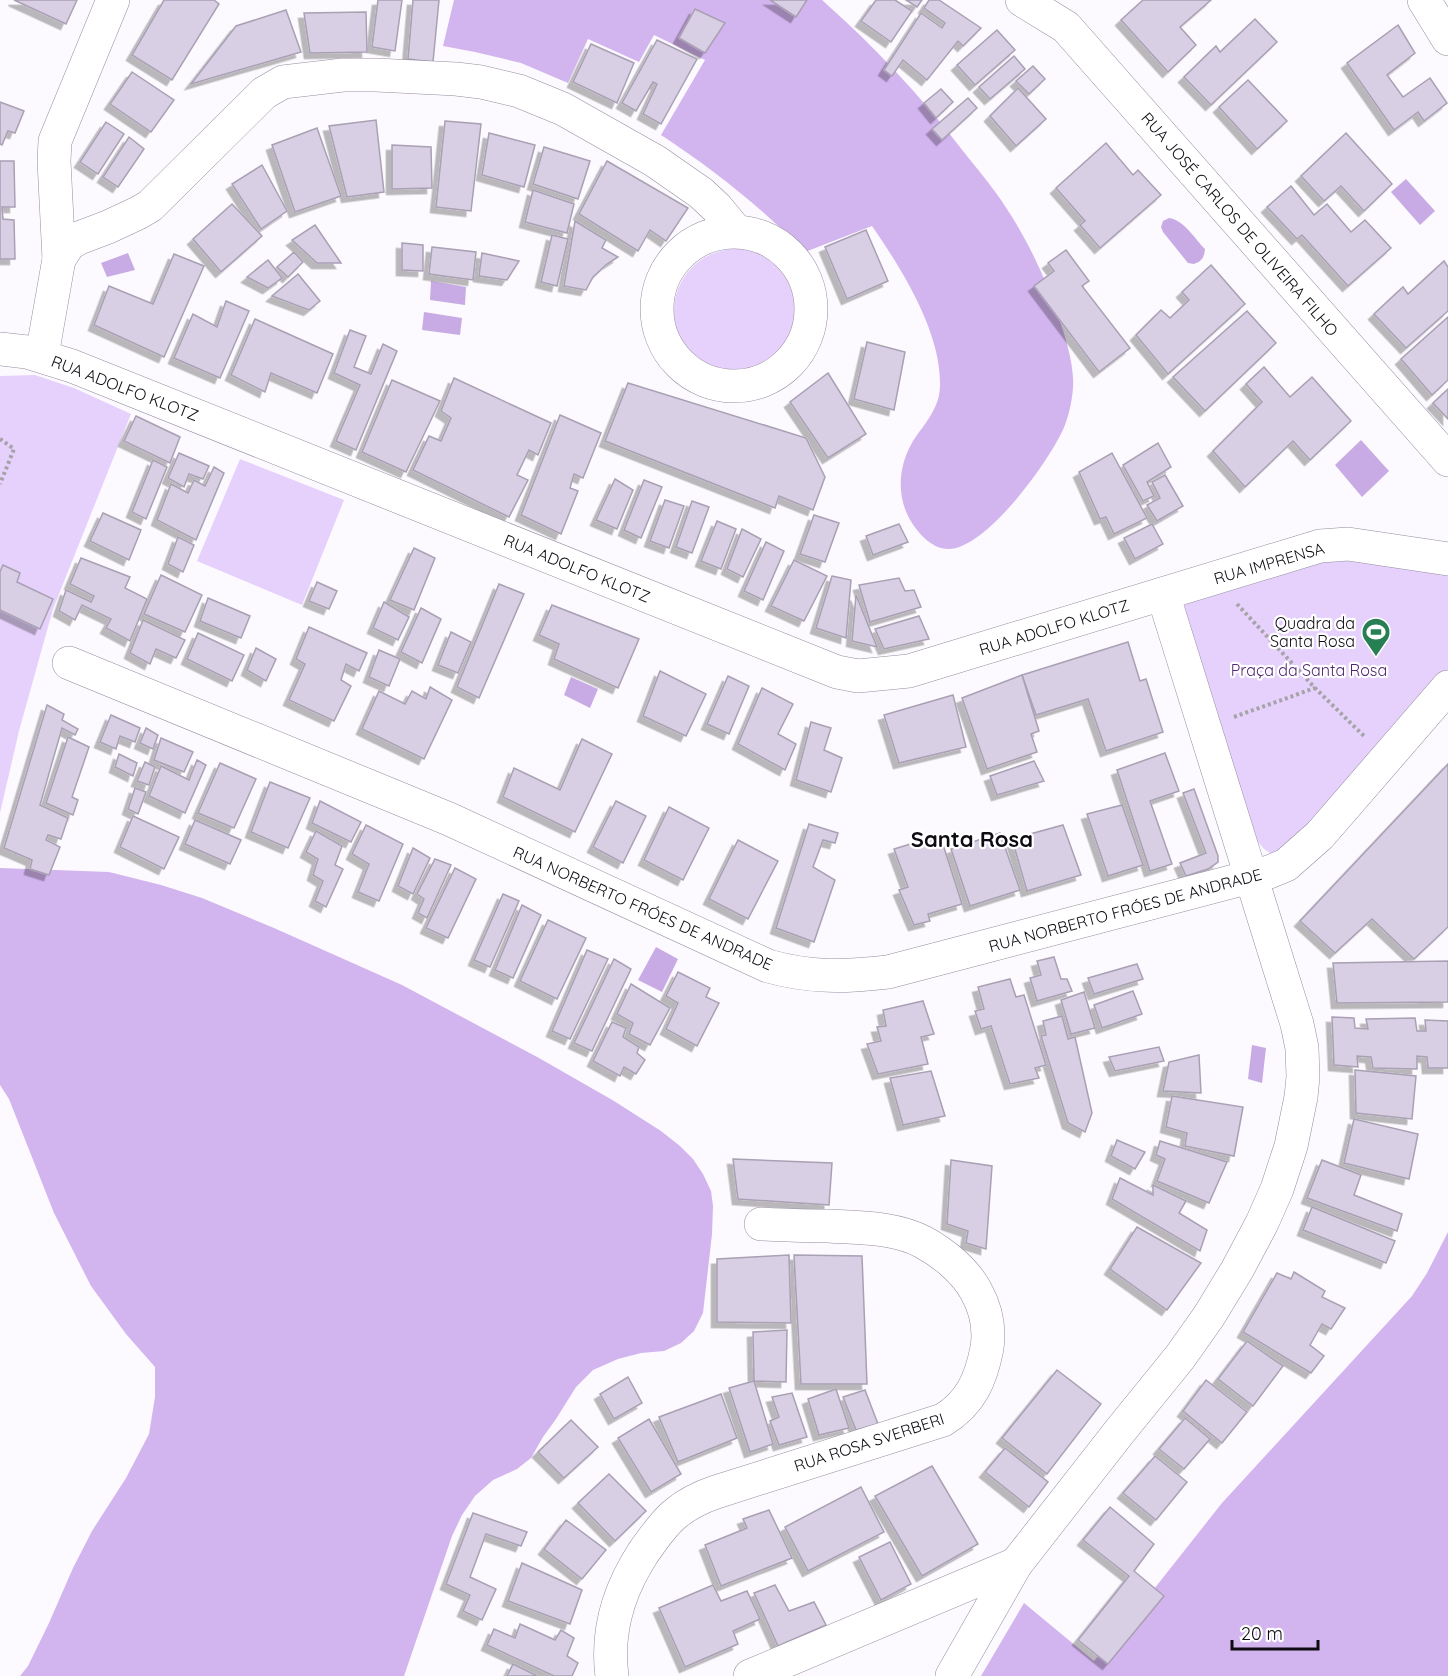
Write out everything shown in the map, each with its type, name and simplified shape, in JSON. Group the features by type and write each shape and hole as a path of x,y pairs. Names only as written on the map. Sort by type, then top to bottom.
{"street":[{"path":"42,355 59,259 55,141 113,0"},
{"name":"RUA JOSÉ CARLOS DE OLIVEIRA FILHO","path":"1022,0 1059,14 1448,460"},
{"path":"1424,0 1448,39"},
{"path":"59,259 74,240 108,227 150,206 264,93 283,82 343,75 481,82 538,98 563,109 624,143 680,178 717,208 736,231 749,232 762,237 785,251 802,272 807,284 811,310 810,324 800,348 783,369 759,382 732,386 702,379 689,372 677,361 661,336 656,306 663,276 670,263 680,252 706,236 736,231"},
{"path":"56,194 62,210 71,221 89,229 108,227"},
{"name":"RUA ADOLFO KLOTZ","path":"0,349 42,355 87,372 837,672 858,676 909,671 1163,594"},
{"name":"RUA IMPRENSA","path":"1163,594 1320,546 1348,544 1448,559"},
{"path":"952,1676 1016,1564 1119,1431 1180,1357 1237,1270 1277,1189 1291,1146 1302,1097 1302,1048 1297,1024 1163,594"},
{"name":"RUA NORBERTO FRÓES DE ANDRADE","path":"69,663 449,819 768,966 808,975 849,976 888,972 1269,872 1286,865 1320,835 1448,687"},
{"name":"RUA ROSA SVERBERI","path":"612,1676 611,1635 624,1587 631,1571 655,1536 676,1513 699,1498 716,1492 943,1420 963,1405 971,1394 985,1359 988,1333 983,1308 971,1282 943,1254 911,1237 887,1231 866,1228 761,1224"},
{"path":"750,1676 1016,1564"}],"path":[{"path":"0,438 14,449 0,484"},
{"path":"1231,597 1365,738"},
{"path":"1225,721 1315,688"}],"green space":[{"path":"736,249 760,254 780,267 793,287 798,311 793,335 780,355 760,368 736,373 712,368 692,355 679,335 674,311 679,287 692,267 712,254"},
{"path":"35,375 74,388 131,414 53,609 19,731 0,813 0,376"},
{"path":"240,459 344,500 302,605 197,561"},
{"name":"Praça da Santa Rosa","path":"1339,552 1448,564 1448,673 1299,844 1274,856 1264,849 1254,837 1183,610 1193,595"}],"shaded area":[{"path":"454,0 822,0 896,72 988,182 1024,238 1041,271 1054,304 1071,364 1073,384 1071,402 1058,440 1016,500 980,535 963,545 944,549 935,546 917,530 905,509 901,475 907,452 931,415 939,393 939,364 927,322 907,281 872,226 805,252 736,190 661,135 705,60 654,35 639,62 588,39 568,83 521,63 443,46"},
{"path":"1406,179 1435,211 1420,225 1391,192"},
{"path":"1169,218 1180,222 1205,249 1199,262 1188,263 1163,232 1161,227 1163,221"},
{"path":"128,253 135,270 107,277 101,263"},
{"path":"431,281 466,287 465,305 430,300"},
{"path":"424,312 462,318 460,335 422,330"},
{"path":"1361,440 1389,471 1362,497 1335,465"},
{"path":"571,677 598,689 590,708 564,695"},
{"path":"0,868 109,872 202,898 274,928 402,985 614,1101 680,1146 703,1174 711,1191 712,1234 703,1313 694,1331 681,1343 664,1351 641,1353 618,1359 593,1370 576,1387 531,1458 517,1469 493,1480 475,1496 452,1536 404,1676 20,1676 28,1666 92,1531 126,1478 149,1434 155,1397 155,1367 126,1334 91,1286 54,1213 9,1099 0,1085"},
{"path":"656,947 678,959 662,992 638,980"},
{"path":"1252,1045 1266,1048 1262,1083 1248,1079"},
{"path":"1448,1232 1448,1676 981,1676 1024,1603 1094,1661 1222,1503 1412,1296"}],"building":[{"path":"14,0 77,0 66,24"},
{"path":"164,0 214,0 219,4 172,80 132,55"},
{"path":"378,0 402,0 395,51 372,47"},
{"path":"413,0 439,0 433,62 408,59"},
{"path":"770,0 807,0 796,17"},
{"path":"876,0 895,0 912,11 891,42 861,21"},
{"path":"906,0 922,0 917,7"},
{"path":"929,0 939,0 981,28 963,46 958,41 927,80 903,60 892,76 884,70 921,13 942,28 945,23 924,8"},
{"path":"1143,0 1211,0 1180,27 1196,45 1168,72 1121,20"},
{"path":"695,9 725,23 705,53 679,38"},
{"path":"286,10 301,52 191,84 236,26"},
{"path":"366,12 367,52 310,53 304,13"},
{"path":"1255,19 1277,42 1211,105 1184,77 1216,46 1220,52"},
{"path":"1398,25 1415,53 1387,75 1403,97 1430,78 1447,103 1424,121 1418,112 1394,130 1347,63"},
{"path":"997,30 1015,50 975,85 957,65"},
{"path":"657,40 697,59 661,124 643,114 657,84 653,82 636,111 622,103"},
{"path":"591,44 634,63 617,103 573,82"},
{"path":"1014,56 1025,69 990,99 979,87"},
{"path":"1033,66 1045,79 1029,94 1016,81"},
{"path":"132,72 174,100 151,132 110,104"},
{"path":"1248,80 1287,121 1257,149 1219,107"},
{"path":"1018,88 1046,119 1016,146 990,116"},
{"path":"941,89 953,102 936,118 924,103"},
{"path":"968,98 977,108 942,140 932,129"},
{"path":"0,102 24,111 15,133 8,131 2,145 0,144"},
{"path":"376,120 384,192 347,197 329,126"},
{"path":"445,121 481,124 471,211 436,207"},
{"path":"106,122 124,134 98,174 80,162"},
{"path":"317,128 341,196 295,212 272,145"},
{"path":"489,133 535,145 524,187 482,175"},
{"path":"1346,133 1392,184 1364,211 1341,186 1324,201 1301,176"},
{"path":"129,137 144,149 118,187 103,177"},
{"path":"1106,143 1133,175 1138,170 1161,195 1100,248 1080,225 1085,221 1056,188"},
{"path":"392,145 431,147 432,188 392,189"},
{"path":"544,147 590,161 578,199 533,184"},
{"path":"0,161 14,161 15,207 2,207 3,219 14,220 15,259 0,259"},
{"path":"607,161 688,208 666,241 650,230 638,251 579,214"},
{"path":"262,165 287,211 261,229 232,184"},
{"path":"1291,186 1314,215 1327,204 1351,232 1365,220 1391,248 1348,286 1302,235 1297,239 1267,207"},
{"path":"533,190 574,204 567,233 525,222"},
{"path":"232,204 262,236 221,272 193,239"},
{"path":"575,221 606,240 602,248 618,257 593,277 586,290 564,286"},
{"path":"315,225 341,263 317,263 292,240"},
{"path":"866,230 888,281 847,299 825,247"},
{"path":"552,235 568,239 557,286 541,282"},
{"path":"402,243 423,245 423,271 402,270"},
{"path":"432,247 476,252 473,280 429,274"},
{"path":"1066,250 1089,281 1082,286 1130,348 1099,372 1034,286 1054,271 1048,263"},
{"path":"294,252 303,262 288,277 277,267"},
{"path":"482,253 519,261 507,280 479,276"},
{"path":"174,254 204,266 164,357 94,325 109,286 153,304"},
{"path":"268,260 282,278 268,288 247,277"},
{"path":"1444,261 1448,267 1448,311 1406,348 1374,314 1403,287 1408,294"},
{"path":"1211,265 1245,304 1168,374 1136,335 1161,310 1170,318 1189,300 1182,292"},
{"path":"298,274 320,301 309,310 272,296"},
{"path":"226,301 249,311 220,378 174,358 193,314 217,327"},
{"path":"1247,311 1276,343 1205,411 1173,377"},
{"path":"1448,317 1448,380 1432,395 1401,359"},
{"path":"255,319 333,354 317,393 271,373 265,392 231,375"},
{"path":"350,330 366,336 354,367 371,374 383,344 397,351 356,450 336,441 360,385 334,373"},
{"path":"867,342 905,352 894,410 854,399"},
{"path":"1264,367 1290,397 1312,377 1351,421 1310,460 1293,441 1245,487 1213,451 1262,402 1246,384"},
{"path":"828,373 866,434 828,458 790,402"},
{"path":"454,378 551,423 538,455 529,450 517,475 528,480 509,517 413,470 429,436 441,441 451,418 441,411"},
{"path":"392,380 440,401 406,472 362,452"},
{"path":"628,383 806,438 825,477 813,510 779,496 775,508 605,441"},
{"path":"1448,389 1448,419 1433,403"},
{"path":"560,415 601,433 583,478 574,474 570,488 578,491 561,534 521,515"},
{"path":"136,416 180,437 170,463 124,441"},
{"path":"1158,443 1171,467 1147,482 1154,496 1143,501 1123,465"},
{"path":"179,453 209,466 203,479 189,474 184,487 168,478"},
{"path":"1112,453 1147,518 1114,534 1106,517 1100,519 1079,472"},
{"path":"153,460 167,467 146,519 132,512"},
{"path":"214,467 224,473 196,540 157,520 171,484 188,493 194,480 205,486"},
{"path":"1165,475 1183,506 1157,521 1147,505 1160,498 1152,482"},
{"path":"615,479 633,490 617,529 596,520"},
{"path":"644,480 662,487 641,538 624,530"},
{"path":"665,500 684,506 669,548 650,541"},
{"path":"692,501 709,507 692,553 676,547"},
{"path":"103,513 141,530 129,560 90,541"},
{"path":"814,515 839,523 825,562 800,554"},
{"path":"717,521 736,529 721,569 701,561"},
{"path":"899,524 908,542 873,555 866,536"},
{"path":"1152,524 1163,544 1135,559 1124,538"},
{"path":"742,529 761,539 743,577 727,569"},
{"path":"178,537 194,545 183,572 168,564"},
{"path":"766,542 784,551 763,600 744,591"},
{"path":"414,548 435,558 414,610 390,600"},
{"path":"81,558 130,577 125,588 147,599 130,641 106,628 111,619 82,605 75,620 59,611 66,590 91,602 94,596 70,584"},
{"path":"794,560 827,576 804,621 771,606"},
{"path":"3,565 20,573 17,582 53,599 40,629 0,610 0,572"},
{"path":"161,575 202,595 185,632 144,614"},
{"path":"832,576 851,580 846,638 816,628"},
{"path":"899,578 905,591 914,590 921,607 870,622 859,585"},
{"path":"317,582 337,591 329,609 309,601"},
{"path":"499,584 524,594 479,698 457,687"},
{"path":"856,595 877,647 852,641"},
{"path":"208,598 250,616 241,638 200,621"},
{"path":"384,602 409,617 398,640 373,628"},
{"path":"552,605 639,639 618,688 554,659 559,644 539,635"},
{"path":"421,608 441,619 422,663 401,652"},
{"path":"919,616 929,639 884,649 875,629"},
{"path":"143,620 185,640 176,658 156,649 150,664 130,653"},
{"path":"309,627 367,653 359,671 346,664 341,680 351,686 334,721 289,700 305,664 296,659"},
{"path":"451,632 471,642 458,673 438,665"},
{"path":"198,633 244,655 232,681 187,659"},
{"path":"1128,642 1140,681 1146,679 1163,732 1106,751 1088,699 1036,715 1022,675"},
{"path":"256,648 276,659 266,681 247,670"},
{"path":"379,650 400,659 389,686 369,677"},
{"path":"660,671 706,694 686,736 643,716"},
{"path":"1022,675 1039,731 1031,734 1037,752 987,769 962,698"},
{"path":"728,676 749,686 729,734 707,724"},
{"path":"430,687 452,700 424,759 362,729 379,691 405,704 412,691 426,699"},
{"path":"762,688 793,704 778,734 796,744 785,770 738,744"},
{"path":"953,695 966,747 899,763 884,715"},
{"path":"47,705 64,714 62,720 78,729 75,735 62,728 40,805 68,818 61,839 48,835 46,840 60,847 49,875 30,869 32,860 4,848"},
{"path":"111,715 140,728 135,742 120,736 116,749 100,742"},
{"path":"811,722 831,728 824,750 842,758 831,792 796,780"},
{"path":"146,728 158,735 153,749 140,743"},
{"path":"68,737 89,747 72,797 78,800 73,815 46,803"},
{"path":"161,738 193,752 184,772 154,760"},
{"path":"582,739 612,754 575,832 503,797 514,768 560,790"},
{"path":"1165,753 1179,791 1150,801 1172,864 1150,871 1117,770"},
{"path":"119,754 137,763 133,776 115,767"},
{"path":"197,760 206,765 185,813 149,796 161,766 189,780"},
{"path":"1034,761 1044,781 997,795 990,776"},
{"path":"145,762 155,767 149,785 137,781"},
{"path":"220,763 256,779 234,828 198,813"},
{"path":"1448,764 1448,927 1414,959 1372,919 1335,953 1300,921"},
{"path":"270,782 310,798 288,848 251,832"},
{"path":"135,788 146,792 138,814 128,809"},
{"path":"1194,789 1218,856 1218,862 1208,869 1186,876 1180,863 1206,853 1183,793"},
{"path":"320,801 361,822 351,842 312,823"},
{"path":"616,801 646,816 623,863 593,847"},
{"path":"1122,805 1143,865 1108,876 1087,814"},
{"path":"669,807 709,828 683,880 644,860"},
{"path":"133,816 179,837 164,869 120,847"},
{"path":"195,820 241,840 230,864 185,844"},
{"path":"809,824 838,833 835,843 823,840 813,867 835,880 814,942 776,928"},
{"path":"366,825 403,844 379,901 358,892 369,864 352,854"},
{"path":"1063,825 1081,875 1027,891 1012,839"},
{"path":"316,831 342,846 335,865 343,869 326,907 315,901 323,881 313,875 318,859 306,852"},
{"path":"1000,833 1020,890 970,906 951,849"},
{"path":"940,835 962,904 928,914 930,921 914,925 899,890 908,887 894,849"},
{"path":"738,840 778,861 748,919 709,899"},
{"path":"413,848 430,858 413,894 398,886"},
{"path":"435,859 451,865 427,918 418,913 424,899 417,894"},
{"path":"455,868 476,879 448,938 426,928"},
{"path":"503,894 519,901 490,967 474,960"},
{"path":"522,905 541,915 513,978 495,970"},
{"path":"548,920 586,938 557,999 520,981"},
{"path":"587,950 608,959 570,1039 552,1031"},
{"path":"1054,957 1061,979 1067,979 1072,991 1037,1001 1030,978 1041,975 1037,961"},
{"path":"614,959 631,969 592,1051 574,1043"},
{"path":"1448,961 1448,1002 1337,1003 1333,963"},
{"path":"1137,964 1143,979 1094,994 1088,978"},
{"path":"678,972 710,988 706,997 719,1003 697,1046 666,1029 678,1003 666,996"},
{"path":"1010,979 1016,997 1024,995 1046,1065 1035,1068 1039,1078 1010,1084 991,1026 981,1029 975,1011 984,1009 978,987"},
{"path":"631,984 670,1008 650,1045 629,1034 633,1023 617,1014"},
{"path":"1133,991 1142,1014 1102,1028 1094,1005"},
{"path":"1084,992 1095,1028 1071,1034 1061,1000"},
{"path":"923,1001 934,1034 921,1037 928,1064 878,1074 867,1044 881,1041 877,1027 886,1026 883,1010"},
{"path":"1062,1016 1068,1039 1075,1037 1092,1113 1085,1132 1068,1123 1041,1036 1046,1035 1043,1021"},
{"path":"1332,1017 1354,1018 1355,1028 1368,1029 1366,1019 1415,1018 1417,1031 1426,1031 1425,1020 1448,1021 1448,1068 1428,1068 1427,1057 1417,1056 1417,1069 1373,1068 1371,1057 1357,1056 1358,1067 1334,1065"},
{"path":"612,1022 626,1028 623,1037 639,1047 637,1053 645,1060 636,1074 624,1067 620,1076 593,1061"},
{"path":"1159,1047 1164,1061 1115,1071 1109,1057"},
{"path":"1199,1055 1201,1093 1163,1091 1169,1062"},
{"path":"1355,1070 1416,1076 1412,1119 1356,1113"},
{"path":"931,1071 945,1116 903,1125 890,1078"},
{"path":"1172,1096 1243,1107 1234,1156 1185,1146 1187,1133 1166,1127"},
{"path":"1354,1119 1418,1134 1409,1179 1344,1163"},
{"path":"1117,1140 1145,1152 1135,1169 1111,1156"},
{"path":"1160,1141 1227,1162 1209,1203 1157,1181 1165,1159 1156,1155"},
{"path":"733,1159 832,1163 829,1205 738,1199"},
{"path":"951,1160 992,1166 986,1249 966,1243 968,1231 947,1224"},
{"path":"1322,1160 1361,1175 1354,1195 1402,1214 1397,1231 1307,1198"},
{"path":"1120,1178 1153,1195 1153,1185 1186,1201 1179,1213 1207,1230 1200,1251 1112,1199"},
{"path":"1312,1207 1395,1241 1386,1263 1303,1230"},
{"path":"1137,1227 1201,1263 1167,1310 1110,1269"},
{"path":"789,1255 791,1323 717,1322 717,1259"},
{"path":"794,1255 862,1256 867,1384 801,1384"},
{"path":"1294,1272 1325,1291 1322,1297 1345,1308 1331,1329 1322,1324 1310,1345 1324,1356 1311,1373 1243,1332 1277,1273 1291,1279"},
{"path":"787,1330 786,1382 754,1381 753,1332"},
{"path":"1247,1341 1283,1366 1253,1406 1218,1379"},
{"path":"1057,1370 1101,1404 1047,1474 1002,1438"},
{"path":"628,1377 642,1403 614,1419 600,1394"},
{"path":"1206,1380 1247,1412 1222,1443 1183,1411"},
{"path":"754,1381 773,1444 750,1452 729,1388"},
{"path":"836,1389 849,1428 819,1435 808,1399"},
{"path":"865,1390 878,1424 856,1430 843,1397"},
{"path":"792,1393 807,1437 779,1445 770,1421 779,1417 772,1397"},
{"path":"721,1394 737,1438 678,1462 659,1417"},
{"path":"1185,1418 1210,1439 1184,1469 1159,1449"},
{"path":"649,1419 681,1474 651,1492 618,1438"},
{"path":"571,1420 598,1447 564,1478 538,1452"},
{"path":"1005,1448 1048,1482 1029,1507 985,1472"},
{"path":"1155,1456 1187,1482 1156,1520 1123,1493"},
{"path":"932,1466 978,1544 922,1576 875,1496"},
{"path":"609,1474 646,1511 615,1541 578,1503"},
{"path":"861,1487 884,1532 808,1571 785,1527"},
{"path":"1110,1507 1154,1544 1134,1571 1164,1596 1108,1664 1078,1640 1129,1576 1083,1540"},
{"path":"769,1510 792,1558 721,1586 705,1545 747,1528 743,1519"},
{"path":"473,1513 527,1532 521,1546 486,1534 470,1577 496,1589 482,1620 463,1611 470,1595 446,1584"},
{"path":"566,1520 606,1550 582,1579 544,1549"},
{"path":"890,1542 911,1584 881,1600 859,1557"},
{"path":"522,1563 582,1590 570,1624 508,1601"},
{"path":"713,1585 721,1601 747,1591 760,1619 733,1631 738,1644 685,1667 659,1608"},
{"path":"775,1585 789,1611 814,1602 826,1625 778,1646 754,1593"},
{"path":"520,1624 555,1640 561,1630 574,1638 567,1656 578,1663 572,1676 554,1676 487,1645 494,1629 515,1638"},
{"path":"513,1664 537,1676 507,1676"}],"place":[{"name":"Quadra da Santa Rosa","path":"1376,658"}],"district":[{"name":"Santa Rosa","path":"972,839"}]}
